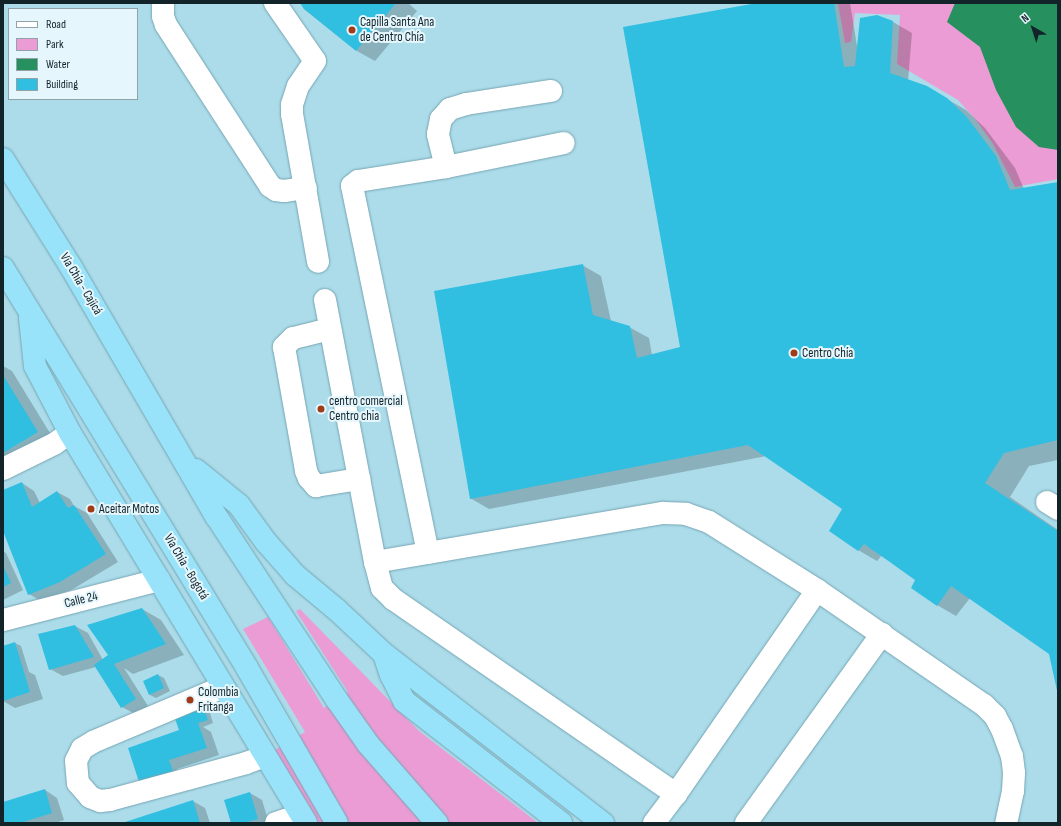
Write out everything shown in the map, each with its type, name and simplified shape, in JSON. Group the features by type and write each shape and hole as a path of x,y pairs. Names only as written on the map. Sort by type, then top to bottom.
{"highway":[{"name":"Vía Chía - Cajicá","path":"3,159 72,267 216,516 337,700 368,744 434,820"},
{"name":"Vía Chía - Bogotá","path":"3,268 247,668 337,823"},
{"path":"30,313 35,366 70,433 303,819"},
{"path":"185,462 239,505 266,542 295,575 384,654 603,823"},
{"path":"384,654 391,675 404,701 561,823"}],"street":[{"path":"163,3 163,16 166,25 270,186 276,190 284,191 306,188"},
{"path":"275,3 314,61 300,82 292,105 318,262"},
{"path":"446,167 438,134 441,119 450,109 466,104 551,90"},
{"path":"428,552 367,253 352,189 355,183 446,167 564,143"},
{"path":"324,300 379,582 386,594 676,794"},
{"path":"330,329 293,338 284,347 306,471 309,478 316,486 359,479"},
{"path":"3,469 54,444 70,433"},
{"path":"375,562 663,513 686,514 709,522 882,634 984,705 995,716 1008,742 1014,773 1011,808 1006,823"},
{"name":"Calle 24","path":"3,620 159,580"},
{"path":"654,823 676,794 816,590"},
{"path":"746,823 882,634"},
{"path":"223,687 93,742 82,749 76,761 78,782 90,797 100,801 110,800 246,763 265,756"},
{"path":"276,823 303,819"}],"green space":[{"path":"838,3 1058,3 1058,179 1015,187 993,144 976,120 958,100 897,64 900,15 855,13 851,42 845,43"},
{"path":"300,609 419,731 538,823 316,823 273,751 305,732 243,629 268,617 324,708 348,692 296,611"}],"water":[{"path":"955,3 1058,3 1058,150 1039,147 1016,127 996,90 980,47 947,22"}],"building":[{"name":"Capilla Santa Ana de Centro Chía","path":"300,3 396,3 356,51 304,9"},
{"name":"Centro Chía","path":"757,3 834,3 844,67 855,66 860,18 877,15 893,21 890,73 927,86 947,98 966,116 996,156 1010,190 1058,182 1058,440 1004,453 985,483 1058,531 1058,695 1049,654 951,586 937,606 911,588 915,580 864,544 858,551 829,531 842,509 748,445 470,499 434,291 583,264 593,315 630,326 637,358 680,347 623,27"},
{"path":"3,375 38,432 3,453"},
{"path":"22,482 32,507 57,491 68,508 74,505 106,554 60,582 28,595 3,531 3,490"},
{"path":"3,566 11,583 3,587"},
{"path":"142,608 166,644 114,664 136,699 121,708 94,665 108,655 87,625"},
{"path":"75,625 94,657 49,670 38,634"},
{"path":"15,642 30,692 3,701 3,646"},
{"path":"158,674 164,688 149,695 143,681"},
{"path":"203,706 208,720 198,723 207,748 169,760 176,779 139,782 128,748 179,730 174,716"},
{"path":"45,789 52,813 20,823 3,823 3,802"},
{"path":"250,792 258,819 244,823 231,823 224,800"},
{"path":"193,800 200,823 122,823"}],"place":[{"name":"Capilla Santa Ana de Centro Chía","path":"352,30"},
{"name":"Centro Chía","path":"794,353"},
{"name":"centro comercial Centro chia","path":"321,409"},
{"name":"Aceitar Motos","path":"91,509"},
{"name":"Colombia Fritanga","path":"190,700"}]}
